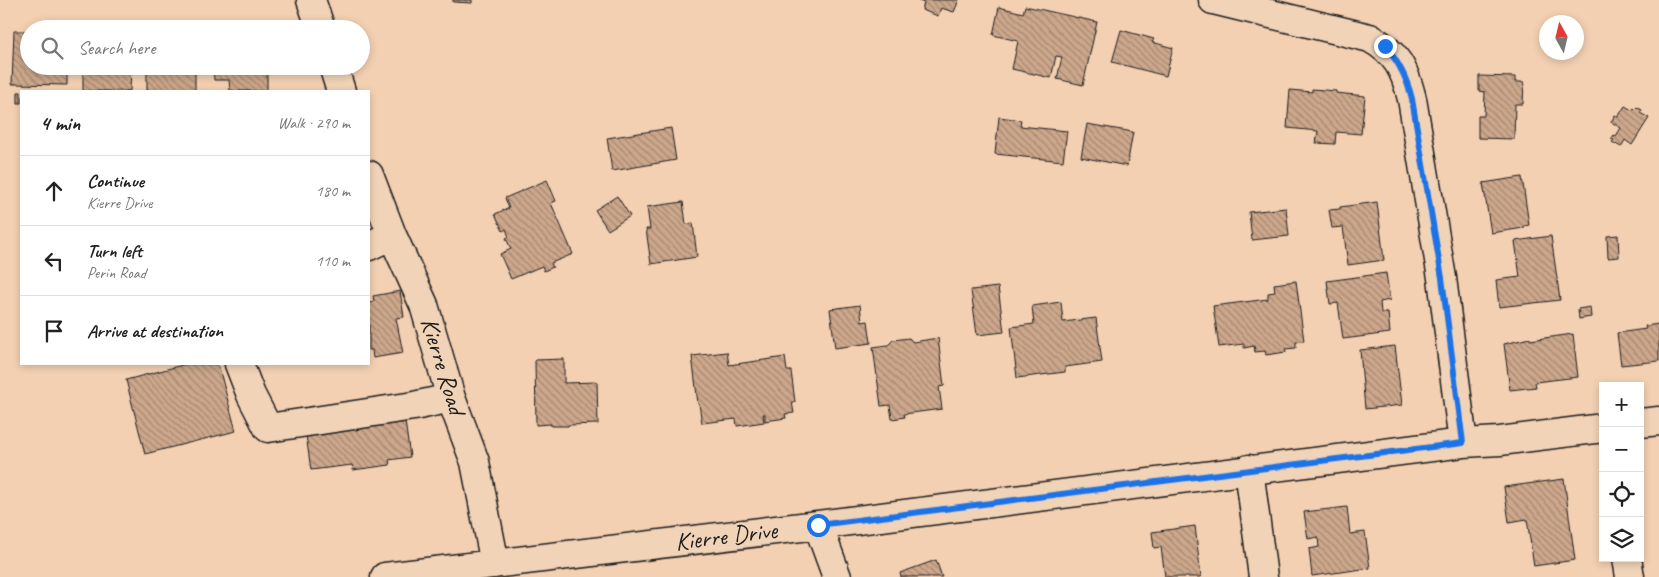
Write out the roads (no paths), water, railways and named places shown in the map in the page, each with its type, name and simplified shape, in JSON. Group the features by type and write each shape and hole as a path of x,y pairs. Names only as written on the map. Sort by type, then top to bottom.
{"street":[{"path":"311,0 318,20"},
{"path":"1212,0 1370,38 1385,46 1395,57 1409,86 1412,99 1442,278 1463,443"},
{"path":"336,75 341,90"},
{"name":"Kierre Road","path":"370,180 380,241 424,305 451,398 475,462 496,564"},
{"path":"239,365 251,395 268,428 414,406 451,398"},
{"path":"1644,423 1659,421"},
{"name":"Kierre Drive","path":"385,577 818,525 1249,469 1599,429"},
{"path":"1249,469 1263,577"},
{"path":"818,525 837,577"},
{"path":"1628,562 1630,577"}]}
